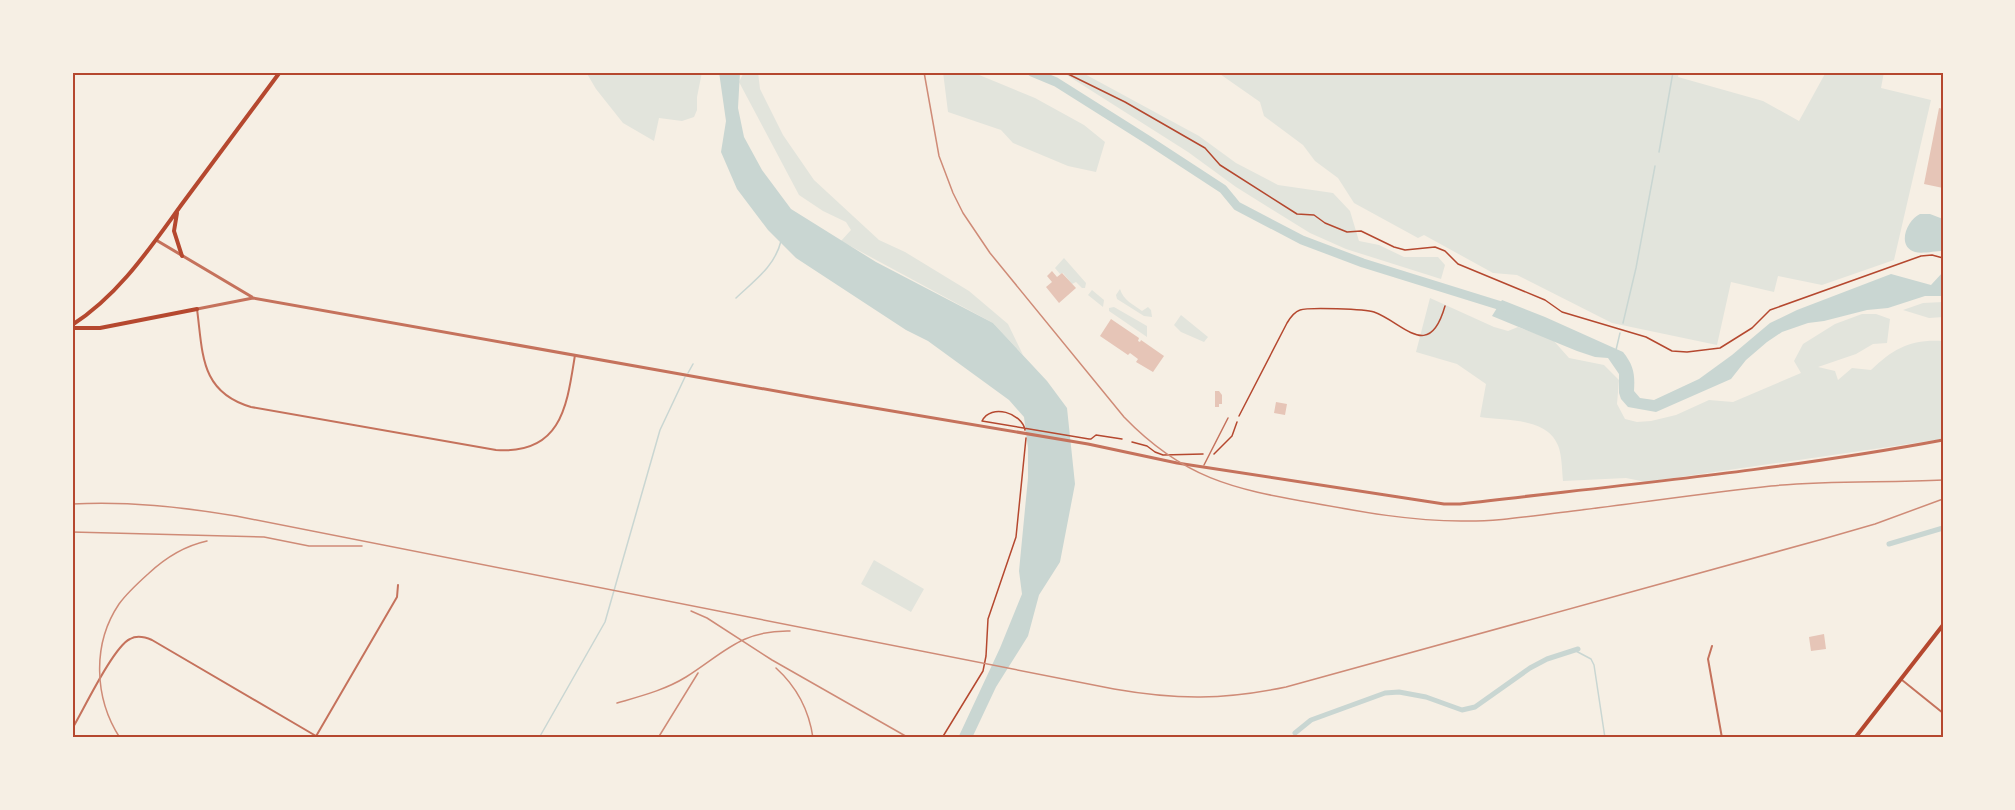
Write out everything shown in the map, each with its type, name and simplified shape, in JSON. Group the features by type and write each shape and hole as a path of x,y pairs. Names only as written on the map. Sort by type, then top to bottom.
{"main road":[{"path":"72,326 115,290 156,240 280,72"},
{"path":"177,210 174,231 182,256"},
{"path":"72,326 100,328 197,309"},
{"path":"1855,738 1943,625"}],"street":[{"path":"156,240 253,298 709,379 1011,428 1177,463 1428,502 1460,504 1757,468 1943,440"},
{"path":"253,298 197,309 203,356 209,377 219,390 235,401 262,409 496,450 524,449 539,442 552,431 560,419 566,405 575,355"},
{"path":"72,729 117,651 129,639 139,637 152,640 316,737 397,597 398,585"},
{"path":"1712,646 1708,659 1722,738"},
{"path":"1900,678 1943,713"}],"lane":[{"path":"1203,466 1228,418"}],"path":[{"path":"1064,72 1125,102 1205,148 1220,165 1296,214 1314,215 1325,223 1347,232 1361,231 1394,248 1405,250 1435,247 1445,251 1458,264 1545,300 1562,312 1646,337 1678,352 1720,348 1752,328 1770,310 1921,256 1943,257"},
{"path":"1239,416 1287,323 1297,312 1307,309 1369,310 1385,317 1406,332 1420,335 1430,333 1436,327 1445,306"},
{"path":"942,738 983,671 988,619 1012,550 1017,525 1026,447 1024,425 1011,414 1000,411 985,415 982,421 1011,428 1089,439 1096,435 1122,439"},
{"path":"1214,454 1232,436 1237,422"},
{"path":"1132,442 1148,446 1155,452 1163,454 1203,454"}],"shaded area":[{"path":"586,72 702,72 697,110 694,117 682,121 659,118 654,141 623,123 596,89"},
{"path":"719,72 740,72 738,108 744,137 762,170 791,209 876,262 993,323 1047,381 1067,408 1075,484 1060,562 1039,595 1028,636 996,687 972,738 958,738 1000,648 1022,594 1019,571 1028,478 1028,448 1024,417 1009,400 928,341 906,330 796,258 768,230 737,189 721,152 726,121"},
{"path":"744,72 758,72 760,89 783,135 814,180 879,240 905,252 969,291 1008,324 1023,355 993,323 841,241 851,230 846,222 823,211 799,195 739,82"},
{"path":"943,72 972,72 1035,98 1084,125 1105,142 1096,172 1068,166 1013,143 1001,130 948,112"},
{"path":"1062,72 1081,72 1199,136 1236,163 1278,185 1333,193 1350,211 1359,241 1379,245 1404,257 1438,257 1445,265 1441,279 1346,249 1310,233"},
{"path":"1217,72 1679,72 1678,77 1763,101 1799,121 1826,72 1884,72 1881,88 1931,100 1894,260 1822,285 1778,276 1774,292 1731,282 1717,345 1612,323 1517,275 1493,273 1424,235 1418,238 1354,203 1338,178 1315,161 1303,145 1264,116 1260,102"},
{"path":"1920,214 1930,214 1943,219 1943,251 1918,253 1909,249 1905,239 1906,233 1911,222"},
{"path":"1064,258 1086,283 1085,288 1076,282 1072,284 1063,273 1060,274 1055,268"},
{"path":"1943,272 1943,296 1925,296 1888,308 1867,310 1808,323 1782,332 1746,360 1731,379 1656,412 1628,407 1619,393 1619,374 1608,358 1595,357 1577,351 1492,316 1502,300 1623,352 1633,370 1634,391 1640,398 1654,400 1699,379 1770,323 1797,310 1891,274 1931,285"},
{"path":"1120,289 1126,299 1142,311 1148,307 1152,317 1144,316 1117,299 1116,295"},
{"path":"1092,290 1104,300 1103,307 1088,295"},
{"path":"1430,298 1494,327 1508,331 1518,327 1553,340 1569,358 1604,365 1619,380 1617,404 1625,419 1637,422 1676,415 1709,400 1733,402 1801,373 1794,361 1803,344 1835,324 1862,314 1876,314 1890,319 1887,343 1873,344 1856,354 1818,367 1835,371 1838,380 1852,368 1871,370 1887,356 1912,343 1943,341 1943,439 1646,482 1626,478 1563,481 1559,448 1554,438 1546,431 1526,422 1480,417 1486,384 1457,364 1416,352"},
{"path":"1943,302 1943,317 1929,318 1903,310 1923,303"},
{"path":"1114,307 1147,326 1147,337 1109,311 1109,308"},
{"path":"1181,315 1208,337 1204,342 1181,332 1174,325"},
{"path":"874,560 924,589 911,612 861,584"}],"building":[{"path":"1939,108 1943,109 1943,188 1924,184"},
{"path":"1052,271 1057,277 1062,273 1076,288 1059,303 1046,287 1052,282 1047,276"},
{"path":"1111,319 1139,338 1138,341 1141,340 1164,356 1153,372 1136,362 1138,359 1130,353 1128,355 1100,336"},
{"path":"1215,391 1219,391 1222,395 1222,404 1219,404 1219,407 1215,407"},
{"path":"1276,402 1287,404 1285,415 1274,413"},
{"path":"1824,634 1826,649 1811,651 1809,637"}],"waterway":[{"path":"1032,72 1056,82 1223,189 1237,206 1302,240 1363,263 1511,309"},
{"path":"1659,152 1673,72"},
{"path":"1623,323 1655,166"},
{"path":"736,298 769,265 781,241"},
{"path":"1616,350 1620,333"},
{"path":"688,373 693,364"},
{"path":"539,738 605,622 660,430 685,377"},
{"path":"1889,544 1943,528"},
{"path":"1295,733 1311,720 1385,693 1399,692 1426,697 1462,710 1475,707 1530,668 1547,659 1578,649"},
{"path":"1574,650 1591,659 1594,665 1605,738"}],"railway":[{"path":"924,72 939,156 963,213 990,253 1124,417 1167,454 1210,478 1284,498 1350,510 1442,521 1517,518 1792,484 1943,480"},
{"path":"72,504 114,503 236,516 1114,689 1180,697 1200,697 1242,694 1286,687 1823,539 1875,524 1943,499"},
{"path":"72,532 264,537 309,546 362,546"},
{"path":"120,738 111,722 101,689 101,653 110,620 119,604 154,568 183,549 207,541"},
{"path":"691,611 707,618 772,660 909,738"},
{"path":"617,703 670,686 734,645 758,634 790,631"},
{"path":"776,668 801,700 813,738"},
{"path":"658,738 698,673"}]}
